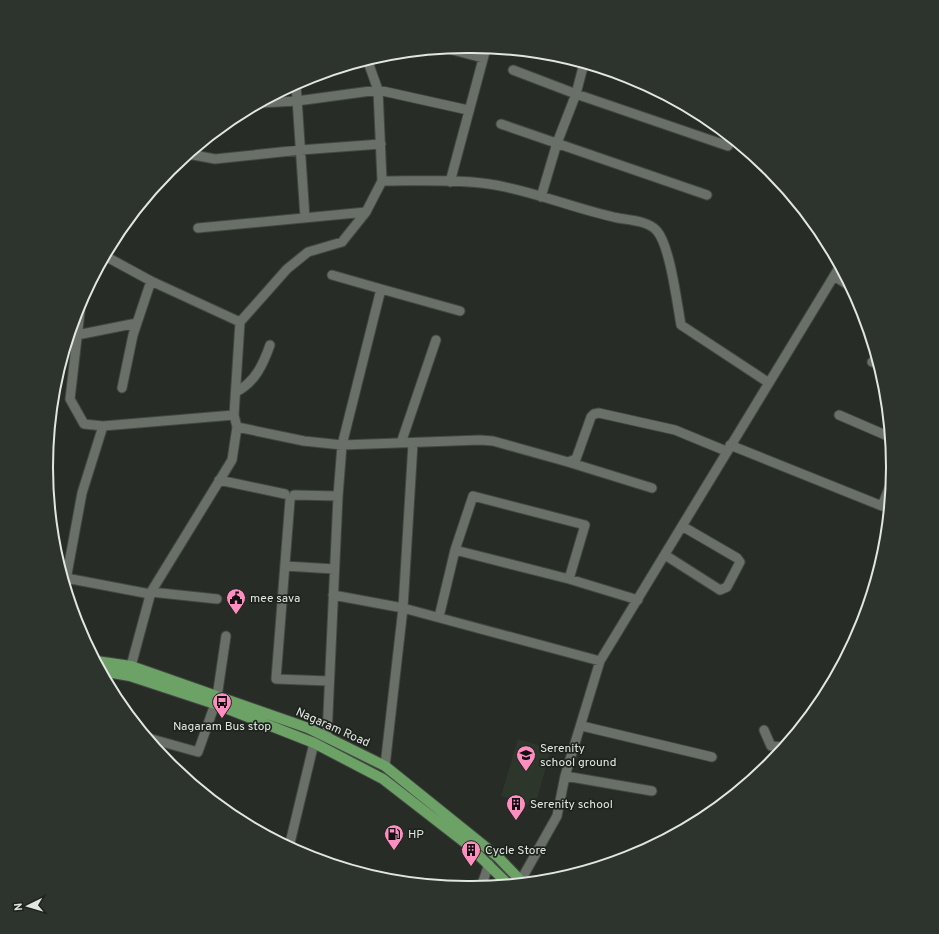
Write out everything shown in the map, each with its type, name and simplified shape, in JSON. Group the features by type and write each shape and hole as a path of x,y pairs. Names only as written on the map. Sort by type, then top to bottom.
{"main road":[{"name":"Nagaram Road","path":"102,662 131,666 216,701 314,743 383,779 468,845 504,879"},
{"name":"Nagaram Road","path":"107,672 130,676 216,701 308,728 327,736 385,766 498,857 519,878"}],"street":[{"path":"464,53 483,58"},
{"path":"450,182 468,110 484,54"},
{"path":"131,666 150,593 232,460 237,427 234,415 240,322 286,269 308,252 342,242 366,212 382,181 378,90 369,65"},
{"path":"540,197 557,144 576,94 583,68"},
{"path":"513,70 576,94 728,146"},
{"path":"271,102 297,101 378,90 468,110"},
{"path":"296,91 305,218"},
{"path":"501,124 707,195"},
{"path":"195,155 215,159 300,150 381,144"},
{"path":"382,181 489,184 587,211 643,223 653,227 658,231 665,246 681,324 769,383"},
{"path":"198,228 366,212"},
{"path":"109,258 151,281 240,322"},
{"path":"524,877 557,816 565,776 582,726 600,661 728,448 837,271"},
{"path":"332,275 460,312"},
{"path":"834,276 841,280"},
{"path":"122,388 137,323 151,281"},
{"path":"327,736 334,569 342,445 381,289"},
{"path":"77,335 137,323"},
{"path":"78,326 70,400 84,424 104,426 234,415"},
{"path":"401,443 436,340"},
{"path":"236,392 244,388 256,376 270,345"},
{"path":"568,462 576,459 591,417 594,414 675,430 728,448 882,506 884,501"},
{"path":"839,415 884,435"},
{"path":"67,573 82,493 104,426"},
{"path":"237,427 304,441 342,445 480,440 493,441 652,488"},
{"path":"385,766 403,608 413,443"},
{"path":"219,480 290,496 338,496"},
{"path":"290,496 276,679 329,682"},
{"path":"439,617 455,550 473,496 585,525 569,579"},
{"path":"665,555 720,590 727,587 740,562 737,558 682,526"},
{"path":"455,550 569,579 638,600"},
{"path":"285,566 334,569"},
{"path":"70,583 150,593 217,599"},
{"path":"333,595 403,608 600,661"},
{"path":"162,747 198,752 216,701 226,636"},
{"path":"582,726 712,757"},
{"path":"764,730 771,746 777,746"},
{"path":"290,841 314,743"},
{"path":"565,776 652,791"},
{"path":"484,881 489,864"}],"shaded area":[{"name":"Serenity school ground","path":"518,739 551,749 535,806 501,796"}],"place":[{"name":"mee sava","path":"236,615"},
{"name":"Nagaram Bus stop","path":"222,719"},
{"name":"Serenity school ground","path":"526,772"},
{"name":"Serenity school","path":"516,821"},
{"name":"HP","path":"394,851"},
{"name":"Cycle Store","path":"471,867"}]}
